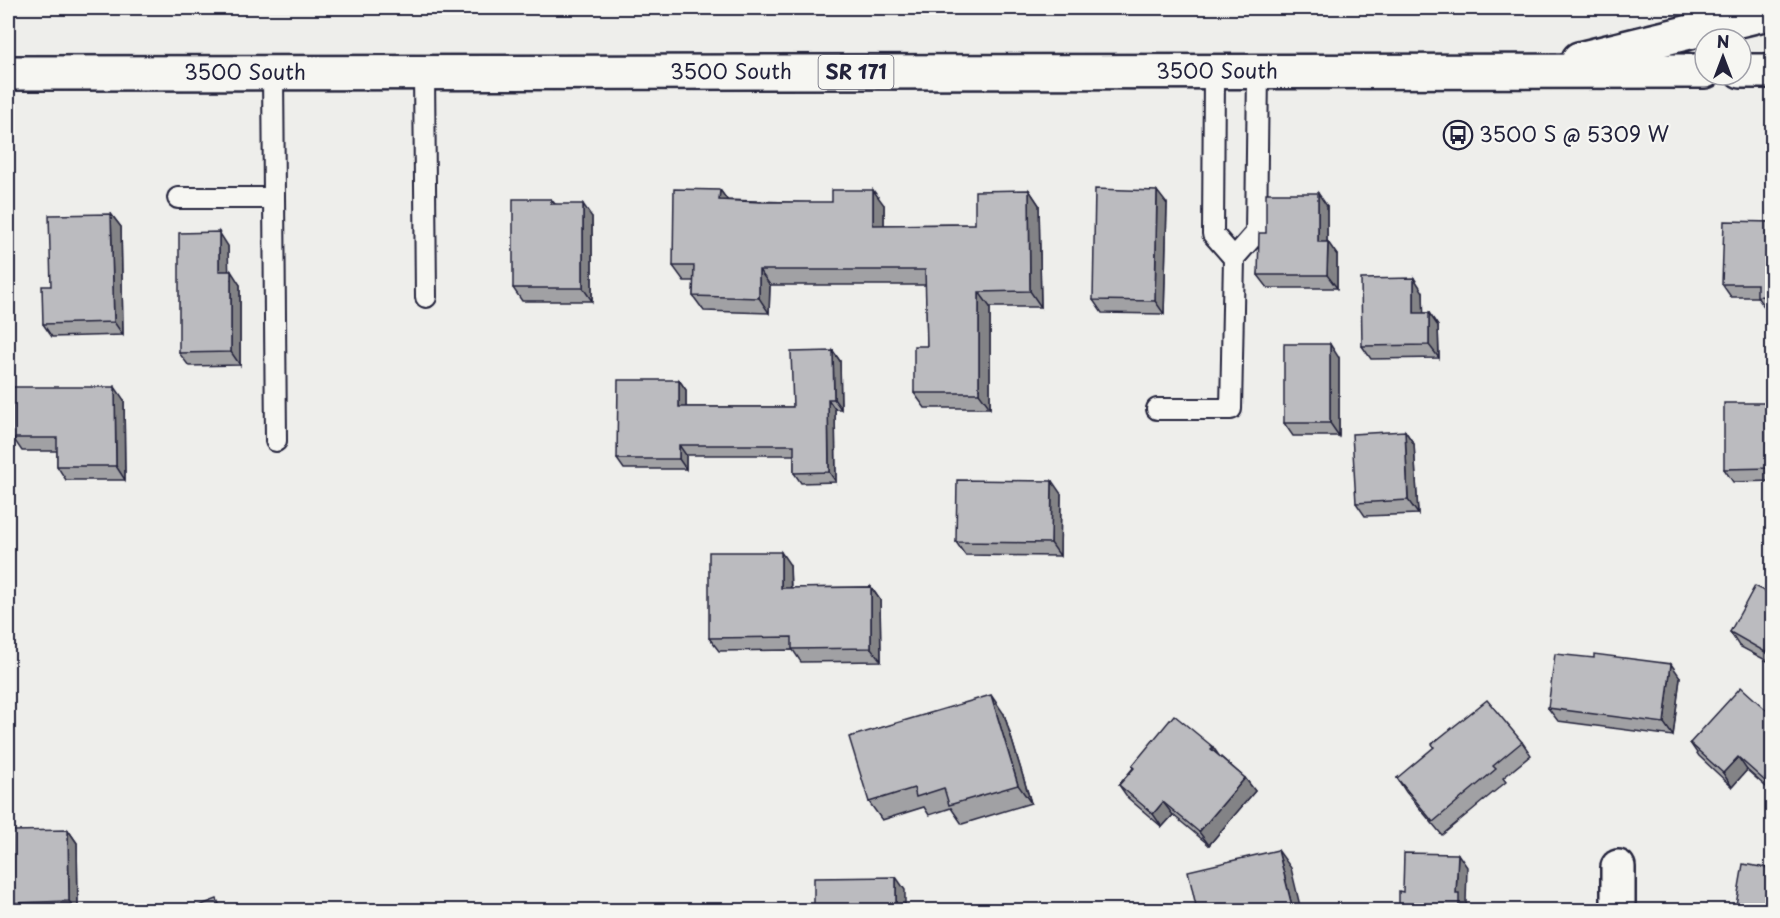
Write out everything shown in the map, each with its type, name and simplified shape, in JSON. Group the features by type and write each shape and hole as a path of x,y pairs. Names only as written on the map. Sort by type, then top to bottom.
{"main road":[{"path":"1528,72 1773,12"},
{"name":"3500 South","path":"8,73 1693,71"},
{"path":"1753,71 1773,71"},
{"path":"1618,867 1618,910"}],"lane":[{"path":"1214,72 1212,234 1234,258"},
{"path":"1157,409 1231,409 1234,258 1256,233 1258,72"},
{"path":"273,73 276,441"},
{"path":"424,73 426,297"},
{"path":"178,198 274,198"}],"building":[{"path":"674,189 720,190 719,200 760,202 832,202 832,190 873,190 873,225 975,224 975,191 1029,190 1030,291 979,292 979,393 914,393 914,346 927,346 925,270 759,270 759,298 693,296 694,266 673,266"},
{"path":"1095,189 1157,191 1155,301 1093,300"},
{"path":"1266,193 1318,193 1318,242 1328,242 1327,275 1258,275 1259,233 1266,233"},
{"path":"513,199 551,199 551,204 583,204 583,288 513,288"},
{"path":"111,214 114,322 43,324 42,286 51,286 49,215"},
{"path":"1724,221 1773,222 1773,297 1757,296 1757,284 1722,284"},
{"path":"219,232 219,271 231,271 231,352 179,353 179,233"},
{"path":"1414,278 1414,313 1429,313 1429,345 1362,346 1361,279"},
{"path":"1284,344 1330,344 1330,423 1284,423"},
{"path":"833,351 834,399 828,399 829,472 794,473 794,445 679,445 679,459 617,459 618,380 679,380 679,407 793,407 791,352"},
{"path":"13,387 115,387 116,466 57,466 57,438 13,438"},
{"path":"1724,403 1773,403 1773,468 1724,469"},
{"path":"1405,431 1408,500 1356,503 1352,434"},
{"path":"957,480 1052,481 1051,543 956,542"},
{"path":"709,552 781,552 781,588 871,587 871,648 792,649 792,637 709,638"},
{"path":"1755,586 1773,595 1773,644 1767,653 1730,632"},
{"path":"1555,654 1594,658 1594,654 1671,664 1664,723 1548,708"},
{"path":"1741,687 1773,716 1773,773 1765,781 1738,757 1723,773 1690,743"},
{"path":"991,695 1018,785 949,805 944,788 916,797 914,788 869,802 849,737"},
{"path":"1487,700 1522,742 1493,766 1496,769 1433,822 1397,778 1434,747 1432,744"},
{"path":"1174,715 1213,747 1211,749 1245,778 1199,832 1163,802 1153,814 1119,785"},
{"path":"68,830 69,901 13,903 12,831"},
{"path":"1278,850 1293,910 1197,910 1188,871"},
{"path":"1404,853 1458,854 1456,893 1459,893 1459,910 1399,910 1399,891 1403,892"},
{"path":"1743,864 1773,869 1773,910 1732,910 1733,904 1736,905"},
{"path":"896,877 896,910 814,910 814,878"},
{"path":"217,899 221,909 237,904 239,910 188,910"}],"place":[{"name":"3500 S @ 5309 W","path":"1458,135"}]}
